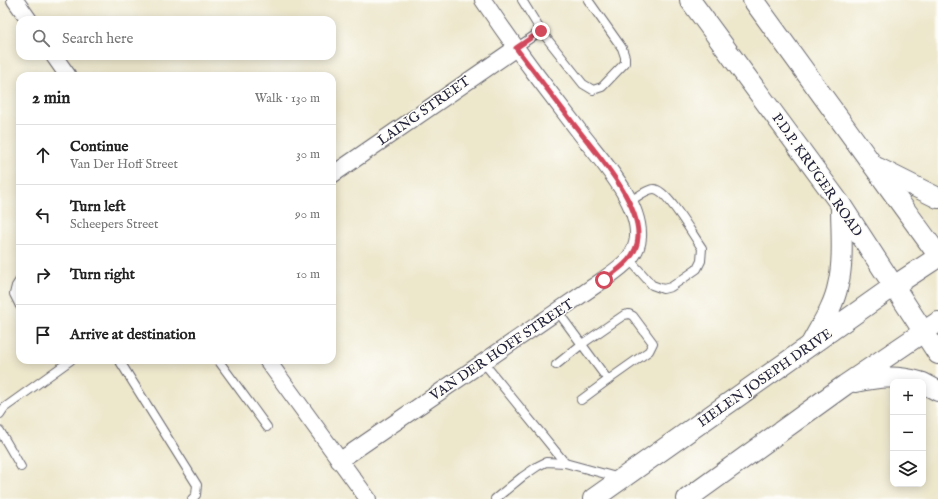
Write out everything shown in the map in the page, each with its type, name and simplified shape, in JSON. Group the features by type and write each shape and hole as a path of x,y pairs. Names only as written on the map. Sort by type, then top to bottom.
{"street":[{"path":"15,0 26,16"},
{"name":"VAN DER HOFF STREET","path":"339,461 604,280 623,265 634,252 638,237 636,222 629,202 616,178 516,48 483,0"},
{"name":"P.D.P. KRUGER ROAD","path":"690,0 841,206 894,286 931,327 938,354"},
{"path":"753,0 875,166 938,256"},
{"name":"LAING STREET","path":"336,172 516,48"},
{"path":"57,60 65,72"},
{"path":"875,166 938,198"},
{"path":"809,347 831,306 838,286 842,241 841,206"},
{"name":"HELEN JOSEPH DRIVE","path":"593,499 938,256"},
{"path":"688,499 845,385 931,327"},
{"path":"270,364 368,499"},
{"path":"845,385 878,377 896,377 906,379"},
{"path":"926,385 938,392"}],"lane":[{"path":"522,0 541,31 583,84 593,90 602,87 625,63 625,57 622,48 588,0"},
{"path":"516,48 541,31"},
{"path":"629,202 648,191 654,189 658,191 668,198 702,248 701,261 697,269 671,287 663,288 652,285 629,259"},
{"path":"16,286 14,294 16,298"},
{"path":"558,312 608,380"},
{"path":"556,365 582,344 618,319 629,314 638,320 651,338 653,343 649,351 581,400"},
{"path":"483,362 564,463"},
{"path":"0,414 4,408 65,364"},
{"path":"121,364 197,485 196,496 192,499"},
{"path":"221,364 267,427"},
{"path":"0,430 22,467"},
{"path":"495,499 538,466 546,462 564,463 622,479"}],"route":[{"path":"541,31 516,48 616,178 629,202 636,222 638,237 634,252 623,265 604,280"}]}
